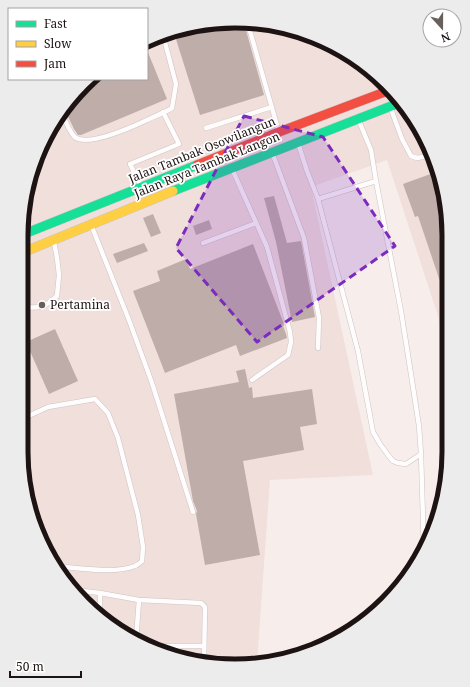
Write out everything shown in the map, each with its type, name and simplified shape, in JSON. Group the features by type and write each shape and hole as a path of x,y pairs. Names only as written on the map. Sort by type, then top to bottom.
{"highway":[{"name":"Jalan Tambak Osowilangun","path":"28,234 51,232 141,187 383,91"},
{"name":"Jalan Raya Tambak Langon","path":"28,249 51,232 91,225 231,168 395,105"}],"lane":[{"path":"249,28 279,132"},
{"path":"64,118 74,137 81,140 96,139 118,133 172,108 176,84 164,40"},
{"path":"395,105 402,139 411,156 417,158 426,156"},
{"path":"206,128 272,106"},
{"path":"141,187 130,164 178,144 163,112"},
{"path":"358,120 371,150 401,311 419,426 424,537"},
{"path":"298,142 318,199 358,351 373,432 393,461 406,464 421,454"},
{"path":"272,152 304,238 319,318 318,348"},
{"path":"231,168 267,246 290,332 291,342 288,355 252,380"},
{"path":"318,199 376,181"},
{"path":"203,243 256,223"},
{"path":"91,225 152,382 193,512"},
{"path":"28,307 35,308 48,304 57,296 59,275 51,232"},
{"path":"28,416 48,407 95,399 108,413 118,438 138,515 143,547 142,560 136,566 122,570 63,567"},
{"path":"82,591 140,600 201,603 205,607 204,656"},
{"path":"100,593 100,609"},
{"path":"137,634 140,600"},
{"path":"163,646 204,646"}],"highlighted area":[{"path":"244,116 323,137 395,246 257,342 176,248"}],"shaded area":[{"path":"221,28 249,28 275,32 302,39 327,49 350,63 371,79 399,109 421,143 435,181 442,221 442,339 439,319 387,160 311,187 373,475 270,480 257,658 221,659 181,652 143,638 109,616 79,588 63,567 49,544 35,506 28,466 28,221 35,181 49,143 71,109 98,80 148,80 148,47 181,35"}],"building":[{"path":"221,28 245,28 264,95 200,115 175,37"},
{"path":"148,52 167,99 81,135 78,135 67,114 79,99 98,80 148,80"},
{"path":"433,173 442,221 442,287 418,216 415,217 403,184"},
{"path":"274,196 287,243 301,241 315,317 292,322 276,242 264,198"},
{"path":"153,214 161,233 151,237 143,218"},
{"path":"209,220 212,229 196,235 193,226"},
{"path":"144,243 148,251 117,263 113,254"},
{"path":"253,244 284,324 283,326 287,338 240,356 236,345 165,373 133,291 160,281 157,271 186,259 190,269"},
{"path":"55,329 78,381 49,394 28,347 28,341"},
{"path":"245,369 249,388 252,387 253,398 312,389 317,424 300,427 304,450 243,461 260,555 205,565 196,514 197,511 193,501 174,394 239,382 236,371"}],"traffic: fast":[{"path":"173,191 395,104"},
{"path":"28,232 197,165"}],"traffic: slow":[{"path":"28,250 173,191"}],"traffic: jam":[{"path":"197,165 384,92"}],"place":[{"name":"Pertamina","path":"42,305"}]}
